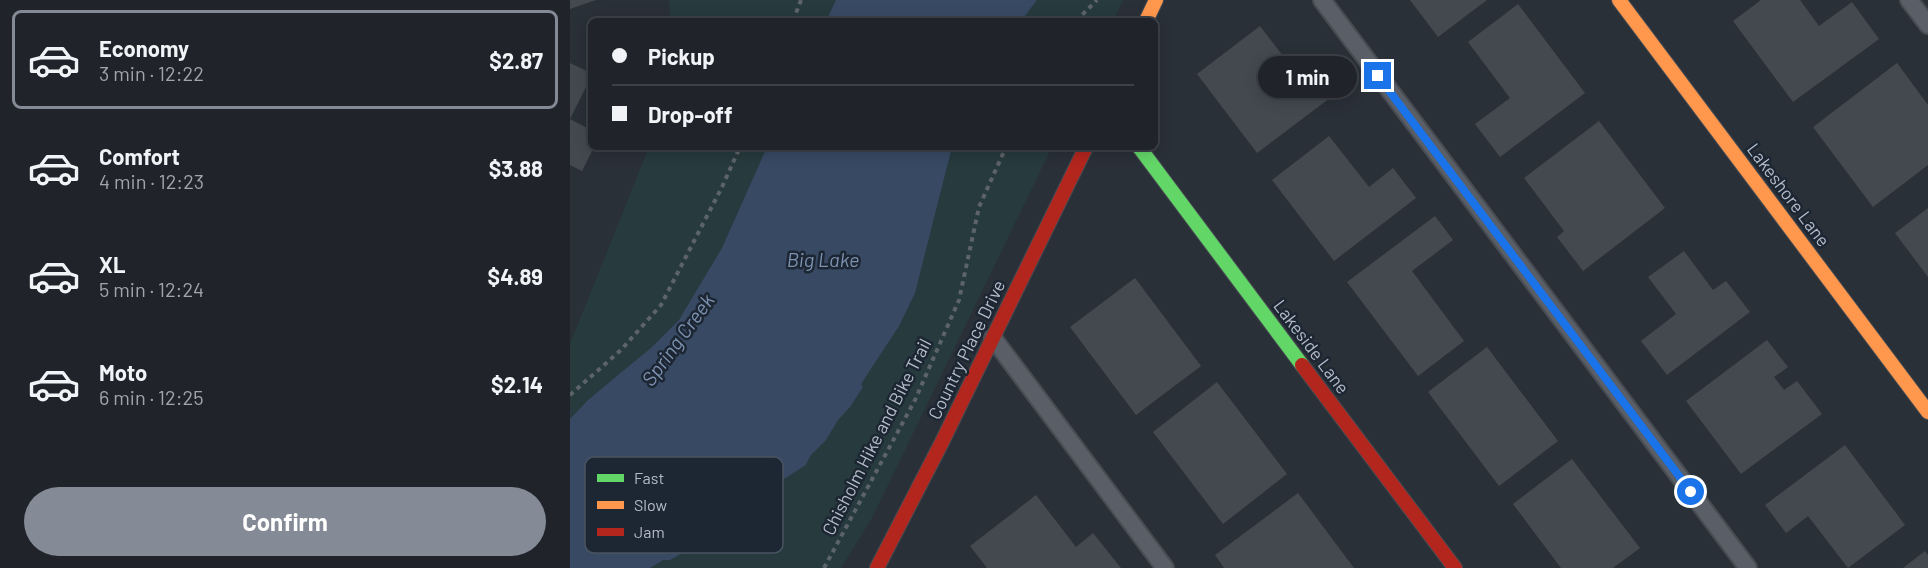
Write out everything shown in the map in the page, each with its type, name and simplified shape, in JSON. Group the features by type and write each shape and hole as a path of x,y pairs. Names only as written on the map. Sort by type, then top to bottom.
{"street":[{"path":"1147,18 1156,0"},
{"name":"Lakeshore Lane","path":"1619,0 1928,412"},
{"name":"Country Place Drive","path":"877,568 941,444 1085,150"},
{"name":"Lakeside Lane","path":"1141,150 1455,568"}],"lane":[{"path":"1322,0 1748,568"},
{"path":"1909,0 1928,25"},
{"path":"993,338 1165,568"}],"path":[{"path":"794,18 801,0"},
{"path":"1079,18 1097,0"},
{"path":"570,394 621,350 661,304 739,150"},
{"name":"Chisholm Hike and Bike Trail","path":"824,568 915,400 959,300 979,207 1005,150"}],"green space":[{"path":"669,0 1123,0 1114,18 671,18"},
{"path":"648,150 1051,150 872,518 841,568 570,568 570,344"}],"water":[{"path":"836,0 1037,0 1023,18 827,18"},
{"name":"Big Lake","path":"766,150 951,150 915,293 899,326 861,384 863,387 826,440 810,456 806,465 783,480 783,457 585,457 585,553 682,553 650,568 570,568 570,419 588,400 652,347 679,320 722,248"}],"building":[{"path":"570,0 596,0 570,9"},
{"path":"1410,0 1487,0 1438,37"},
{"path":"1761,0 1800,0 1819,26 1852,2 1879,39 1793,102 1733,21"},
{"path":"1518,4 1585,93 1500,157 1475,124 1510,98 1468,42"},
{"path":"1260,26 1293,69 1307,59 1334,95 1257,153 1197,74"},
{"path":"570,63 588,72 588,83 570,119"},
{"path":"1897,63 1928,105 1928,165 1873,207 1813,127"},
{"path":"570,119 588,128 588,150 592,150 582,171 570,165"},
{"path":"1599,121 1665,208 1583,271 1557,237 1564,231 1524,178"},
{"path":"1329,136 1369,187 1393,168 1416,198 1334,261 1272,180"},
{"path":"1928,208 1928,277 1895,233"},
{"path":"1435,216 1453,240 1412,271 1464,341 1418,376 1347,282"},
{"path":"1684,251 1713,290 1726,281 1750,312 1667,375 1641,341 1676,314 1648,277"},
{"path":"1135,278 1201,366 1136,415 1070,327"},
{"path":"1767,340 1788,367 1774,377 1784,390 1797,381 1822,414 1741,474 1686,401"},
{"path":"1487,347 1558,441 1499,486 1428,392"},
{"path":"1217,382 1287,474 1223,524 1153,432"},
{"path":"1845,445 1905,525 1848,568 1808,516 1786,533 1765,505"},
{"path":"1572,459 1640,548 1613,568 1561,568 1513,504"},
{"path":"1298,493 1354,568 1224,568 1215,555"},
{"path":"1036,495 1076,547 1093,533 1121,568 987,568 970,546"},
{"path":"1925,551 1928,555 1928,568 1903,568"}],"traffic: fast":[{"path":"1141,150 1302,365"}],"traffic: slow":[{"path":"1147,18 1156,0"},
{"path":"1619,0 1928,412"}],"traffic: jam":[{"path":"877,568 941,444 1085,150"},
{"path":"1302,365 1455,568"}],"route":[{"path":"1378,76 1691,492"}],"water label":[{"name":"Spring Creek","path":"678,340"}]}
